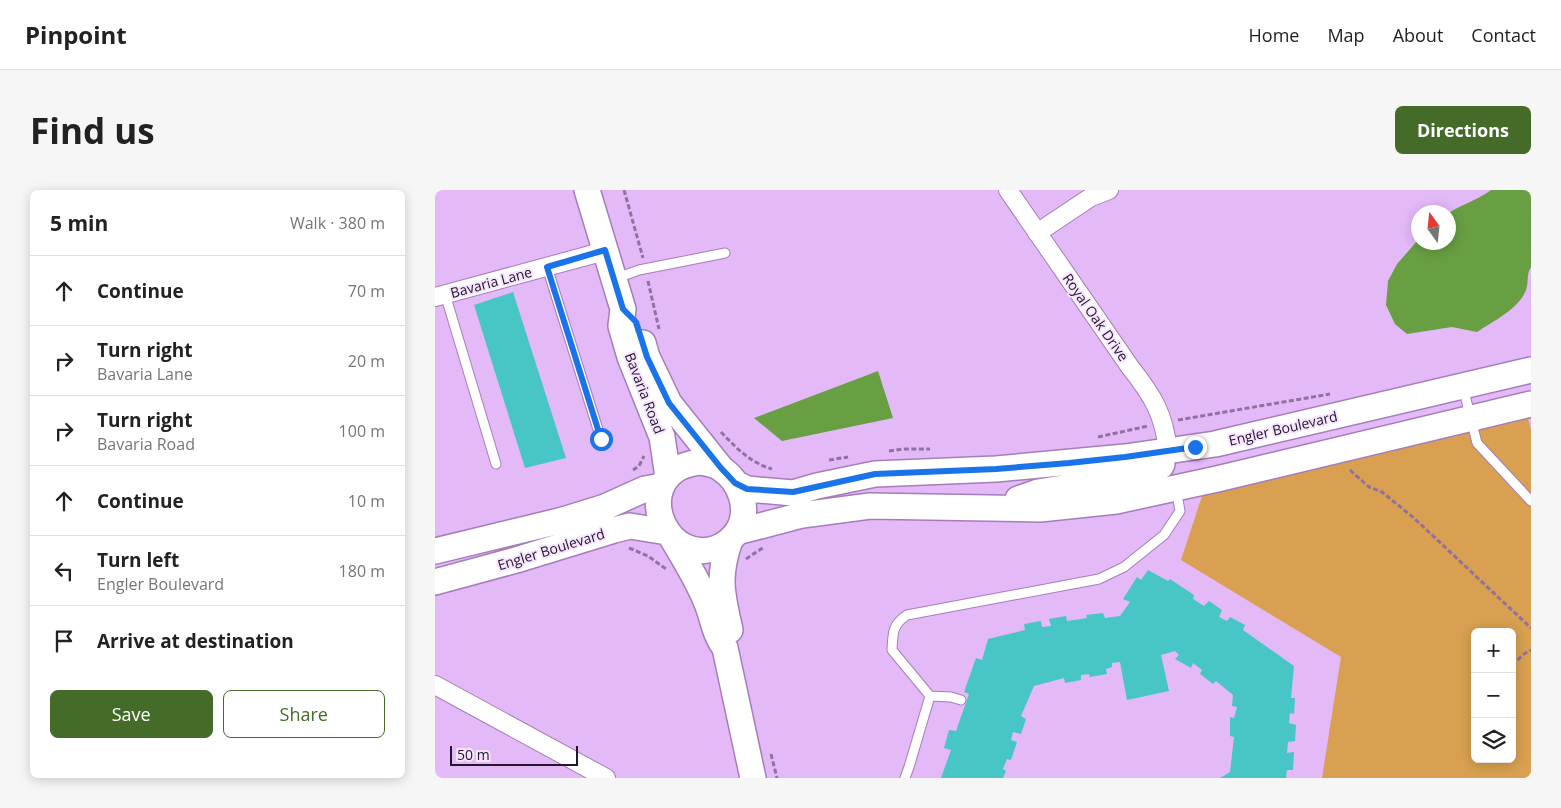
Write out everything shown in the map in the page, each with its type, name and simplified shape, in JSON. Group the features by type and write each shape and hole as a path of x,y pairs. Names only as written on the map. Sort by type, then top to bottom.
{"main road":[{"name":"Bavaria Road","path":"587,190 623,309 621,326 630,357 662,437 665,482"},
{"name":"Bavaria Road","path":"623,309 636,322 647,357 669,403 728,476"},
{"name":"Engler Boulevard","path":"728,476 747,489 793,492 875,474 1060,464 1168,451 1215,444 1531,370"},
{"path":"670,535 683,546 700,551 711,550 721,546 733,536 802,515 870,506 1040,509 1116,501 1176,489 1531,404"},
{"path":"989,509 1038,492 1100,482 1161,466 1168,451"},
{"path":"725,648 732,637 723,598 721,575 725,554 733,536 742,523 743,502 728,476 698,462 685,465 676,470 665,482 659,502 659,512 702,592 718,639 725,648 753,778"},
{"name":"Engler Boulevard","path":"435,551 563,520 605,507 665,482"},
{"name":"Engler Boulevard","path":"435,582 630,526 670,535"}],"street":[{"name":"Royal Oak Drive","path":"1008,190 1130,367 1148,389 1164,423 1168,451"},
{"path":"1037,233 1091,197 1109,190"},
{"name":"Bavaria Lane","path":"440,296 605,250"},
{"path":"435,685 586,773 606,778"}],"lane":[{"path":"614,279 646,269 725,253"},
{"path":"547,267 601,439"},
{"path":"440,296 496,464"},
{"path":"1463,386 1477,444 1531,501"},
{"path":"961,700 951,697 930,696 892,650 894,629 898,621 907,615 1099,579 1124,567 1164,535 1180,511 1176,489"},
{"path":"905,778 930,696"}],"path":[{"path":"623,190 646,269 660,334"},
{"path":"1089,439 1164,423 1339,393"},
{"path":"715,426 743,454 763,466 778,470"},
{"path":"886,451 939,449"},
{"path":"627,474 639,466 646,452"},
{"path":"824,462 850,456"},
{"path":"1350,470 1369,487 1382,492 1415,519 1531,628"},
{"path":"743,565 747,559 766,545"},
{"path":"1516,661 1531,650"},
{"path":"770,750 777,778"}],"shaded area":[{"path":"1491,190 1531,190 1531,267 1523,297 1512,309 1477,332 1452,327 1407,334 1395,324 1386,305 1388,281 1397,264 1411,248 1411,250 1456,250 1456,209"},
{"path":"878,371 893,418 782,441 754,418"},
{"path":"1527,414 1531,430 1531,778 1322,778 1341,657 1181,560 1203,493"}],"building":[{"path":"513,292 566,458 525,468 474,305"},
{"path":"1148,570 1168,581 1170,579 1194,595 1193,599 1204,606 1209,601 1222,610 1219,617 1227,621 1230,617 1245,625 1243,630 1294,666 1291,698 1295,698 1294,714 1290,713 1289,723 1296,725 1295,741 1288,742 1287,753 1294,752 1293,770 1287,770 1286,778 1220,778 1230,772 1234,737 1230,736 1230,717 1234,718 1237,707 1232,706 1233,695 1216,681 1213,684 1200,674 1202,670 1193,663 1191,668 1175,659 1179,655 1175,651 1161,655 1169,691 1127,700 1120,662 1112,663 1112,667 1106,669 1107,674 1090,677 1089,674 1081,675 1081,680 1065,683 1064,678 1034,686 1021,716 1026,719 1021,734 1013,732 1011,740 1017,742 1011,760 1007,759 1003,769 1006,771 1003,778 941,778 951,750 944,748 949,730 956,731 969,694 964,692 976,658 982,660 988,639 1025,630 1024,624 1041,621 1042,627 1051,626 1049,619 1066,616 1067,621 1087,618 1086,615 1103,613 1105,618 1120,616 1130,602 1123,599 1137,577 1141,580"}],"route":[{"path":"601,439 547,267 605,250 623,309 636,322 647,357 669,403 727,475 735,483 747,489 766,492 793,492 875,474 996,469 1069,463 1195,447"}]}
